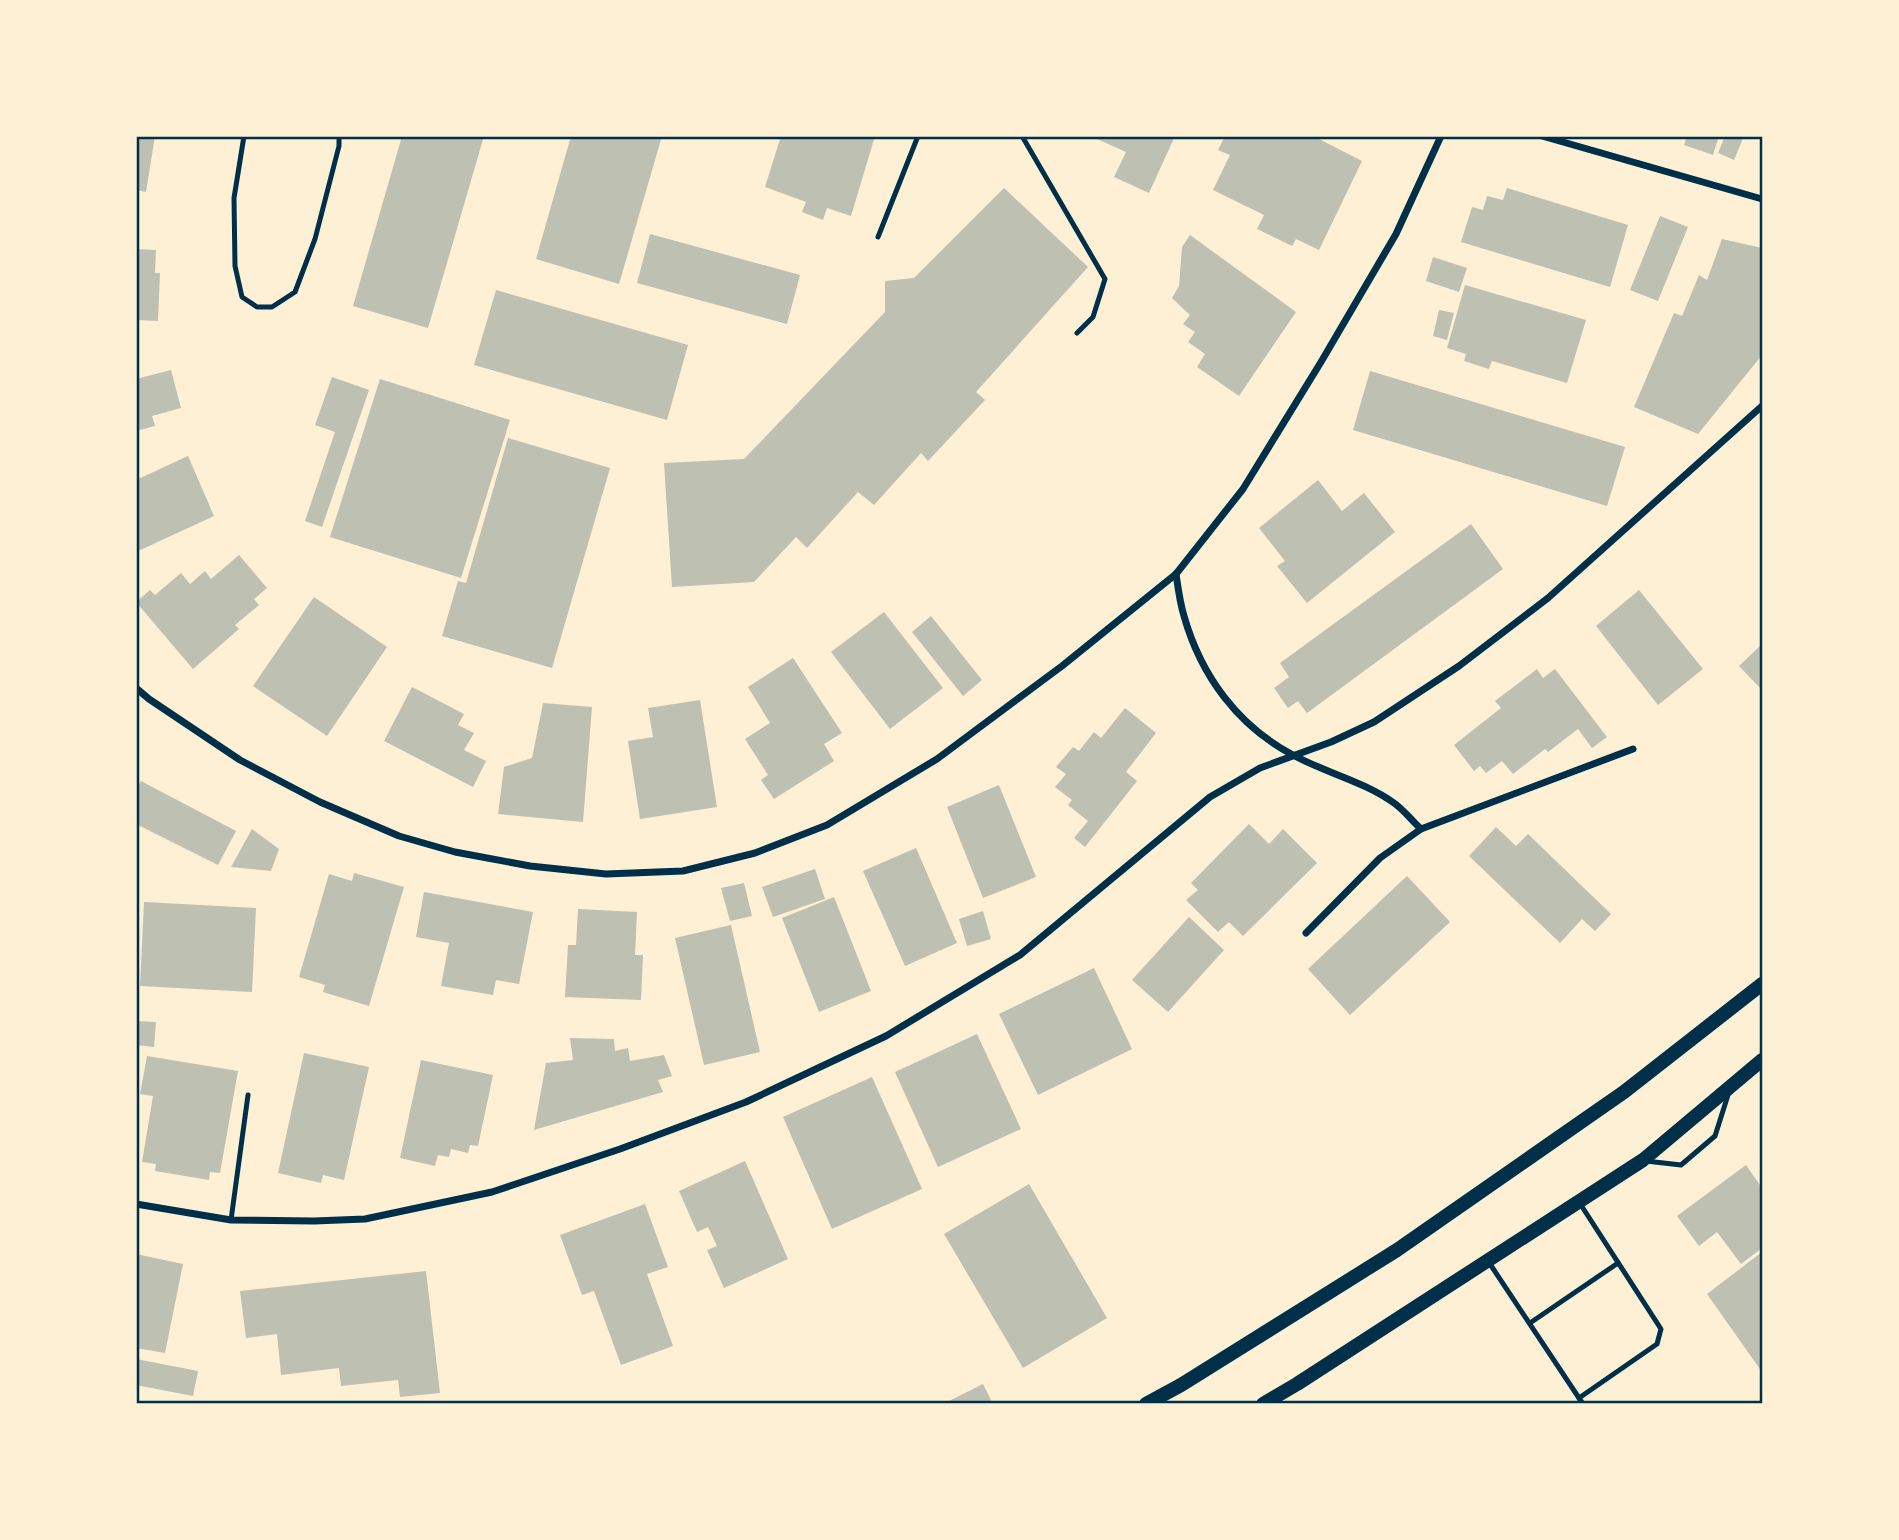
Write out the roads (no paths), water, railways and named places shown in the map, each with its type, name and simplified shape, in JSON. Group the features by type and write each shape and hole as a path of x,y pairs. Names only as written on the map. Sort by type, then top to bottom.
{"main road":[{"path":"1146,1404 1397,1251 1624,1092 1762,984"},
{"path":"1263,1404 1643,1160 1762,1059"}],"street":[{"path":"136,688 240,760 320,802 399,836 455,852 530,866 606,874 683,871 755,853 827,825 926,765 1062,666 1176,574 1243,489 1321,362 1396,234 1441,136"},
{"path":"1542,136 1762,199"},
{"path":"136,1204 231,1220 282,1222 365,1219 492,1192 620,1149 746,1102 886,1036 1020,955 1210,797 1260,768 1331,742 1374,722 1459,666 1548,598 1762,406"},
{"path":"1176,574 1184,616 1196,648 1216,689 1247,724 1293,755 1367,787 1395,804 1421,829"},
{"path":"1306,933 1380,858 1421,829 1633,749"}],"lane":[{"path":"244,136 234,198 235,266 242,297 257,307 272,307 295,292 315,239 339,146 339,136"},
{"path":"878,237 918,136"},
{"path":"1022,136 1105,279 1093,317 1077,333"},
{"path":"1643,1160 1681,1166 1715,1136 1731,1085"},
{"path":"231,1220 248,1095"},
{"path":"1488,1261 1581,1401 1657,1345 1661,1329 1579,1202"},
{"path":"1530,1323 1618,1263"}]}
